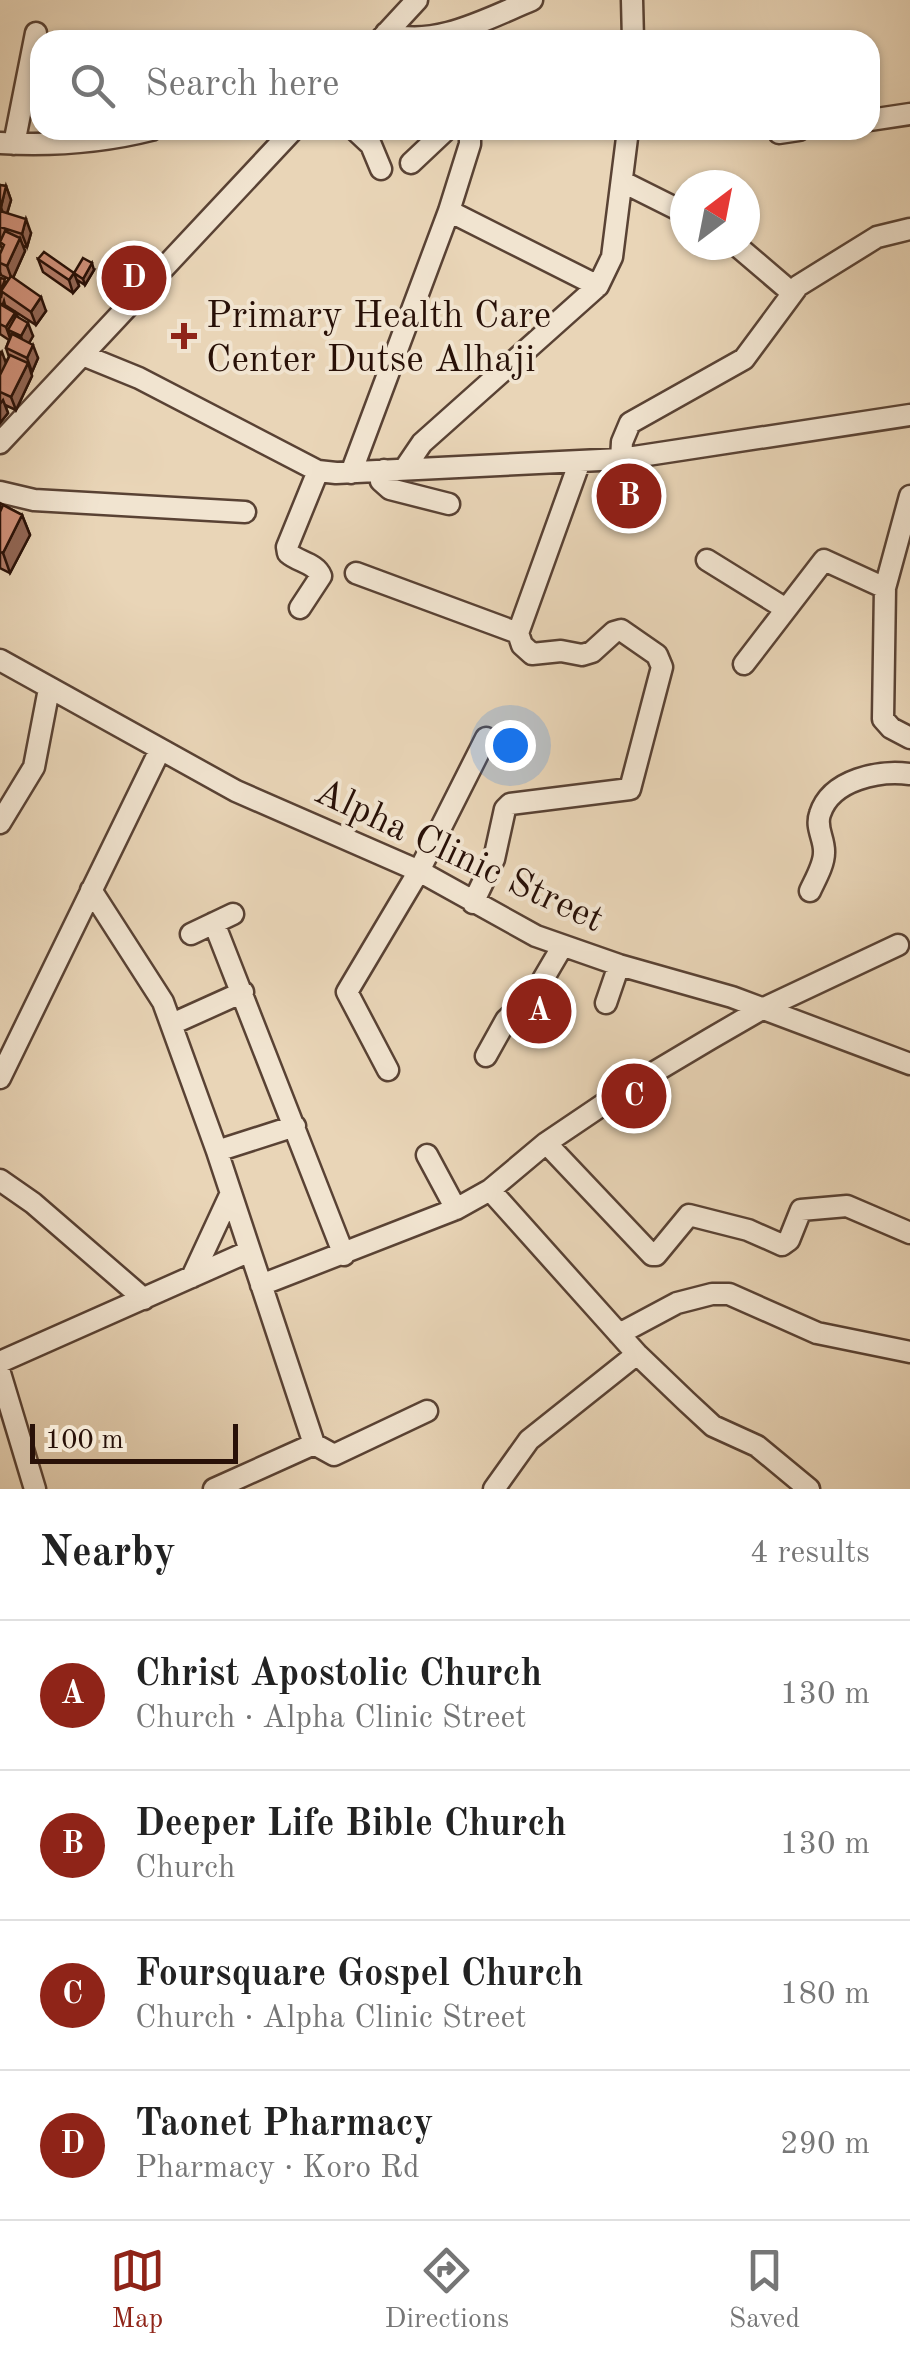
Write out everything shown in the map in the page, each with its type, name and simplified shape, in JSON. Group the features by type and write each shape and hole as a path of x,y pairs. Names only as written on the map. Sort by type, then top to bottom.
{"street":[{"path":"389,30 417,0"},
{"path":"471,30 532,0"},
{"path":"632,0 632,30"},
{"path":"30,56 7,143 54,146 85,140"},
{"path":"880,118 910,114"},
{"path":"0,443 284,140"},
{"path":"366,140 382,170"},
{"path":"411,162 435,140"},
{"path":"350,474 449,211 470,140"},
{"path":"448,504 390,489 382,481 598,286 612,257 627,140"},
{"path":"623,182 670,206"},
{"path":"449,211 598,286"},
{"path":"620,459 630,423 744,359 792,292 877,238 910,229"},
{"path":"754,260 792,292"},
{"path":"84,356 139,378 318,470 350,474 620,459 910,414"},
{"path":"473,903 494,859 505,809 510,804 630,789 662,667 657,655 621,630 592,652 582,654 561,650 532,654 522,645 518,633 580,461"},
{"path":"300,608 321,576 314,567 294,559 287,547 318,470"},
{"path":"0,492 34,500 246,512"},
{"path":"910,496 885,588 883,719 910,738"},
{"path":"708,560 786,610"},
{"path":"744,664 824,560 885,588"},
{"path":"356,573 518,633"},
{"name":"Alpha Clinic Street","path":"0,660 236,791 419,871 562,947 732,997 910,1064"},
{"path":"0,823 34,767 50,689"},
{"path":"388,1070 348,992 419,871 486,738"},
{"path":"0,1078 160,750"},
{"path":"810,891 824,853 819,816 830,798 864,777 881,772 910,774"},
{"path":"92,890 148,977 172,1024 314,1444 334,1455 427,1411"},
{"path":"191,934 223,919 243,992 344,1255"},
{"path":"261,1286 456,1209 490,1190 546,1144 626,1089 760,1010 898,945"},
{"path":"486,1056 506,1020 535,993 562,947"},
{"path":"606,1003 619,965"},
{"path":"172,1024 243,992"},
{"path":"217,1151 295,1126"},
{"path":"546,1144 654,1256 689,1216 748,1230 782,1244 789,1240 802,1210 838,1205 910,1234"},
{"path":"427,1155 456,1209"},
{"path":"0,1180 33,1202 144,1298"},
{"path":"490,1190 618,1334 713,1426 757,1446 809,1489"},
{"path":"192,1277 231,1192"},
{"path":"0,1362 250,1251"},
{"path":"618,1334 677,1304 712,1294 730,1294 817,1334 910,1352"},
{"path":"494,1489 529,1440 637,1354"},
{"path":"0,1374 35,1489"},
{"path":"214,1489 314,1444"}],"building":[{"path":"0,185 6,186 1,207 0,207"},
{"path":"0,211 26,219 22,234 0,227"},
{"path":"5,231 20,238 7,266 0,263 4,245 0,242"},
{"path":"44,252 74,273 69,280 38,259"},
{"path":"83,258 92,263 83,279 74,273"},
{"path":"11,276 41,297 31,312 1,291"},
{"path":"0,304 15,313 6,327 0,324"},
{"path":"16,316 28,323 21,336 8,330"},
{"path":"12,334 33,345 27,358 6,348"},
{"path":"10,355 28,363 11,397 0,392 0,375"},
{"path":"3,505 22,515 3,553 0,512"}],"place":[{"name":"Taonet Pharmacy","path":"134,278"},
{"name":"Primary Health Care Center Dutse Alhaji","path":"184,336"},
{"name":"Deeper Life Bible Church","path":"629,496"},
{"name":"Christ Apostolic Church","path":"539,1011"},
{"name":"Foursquare Gospel Church","path":"634,1096"}]}
